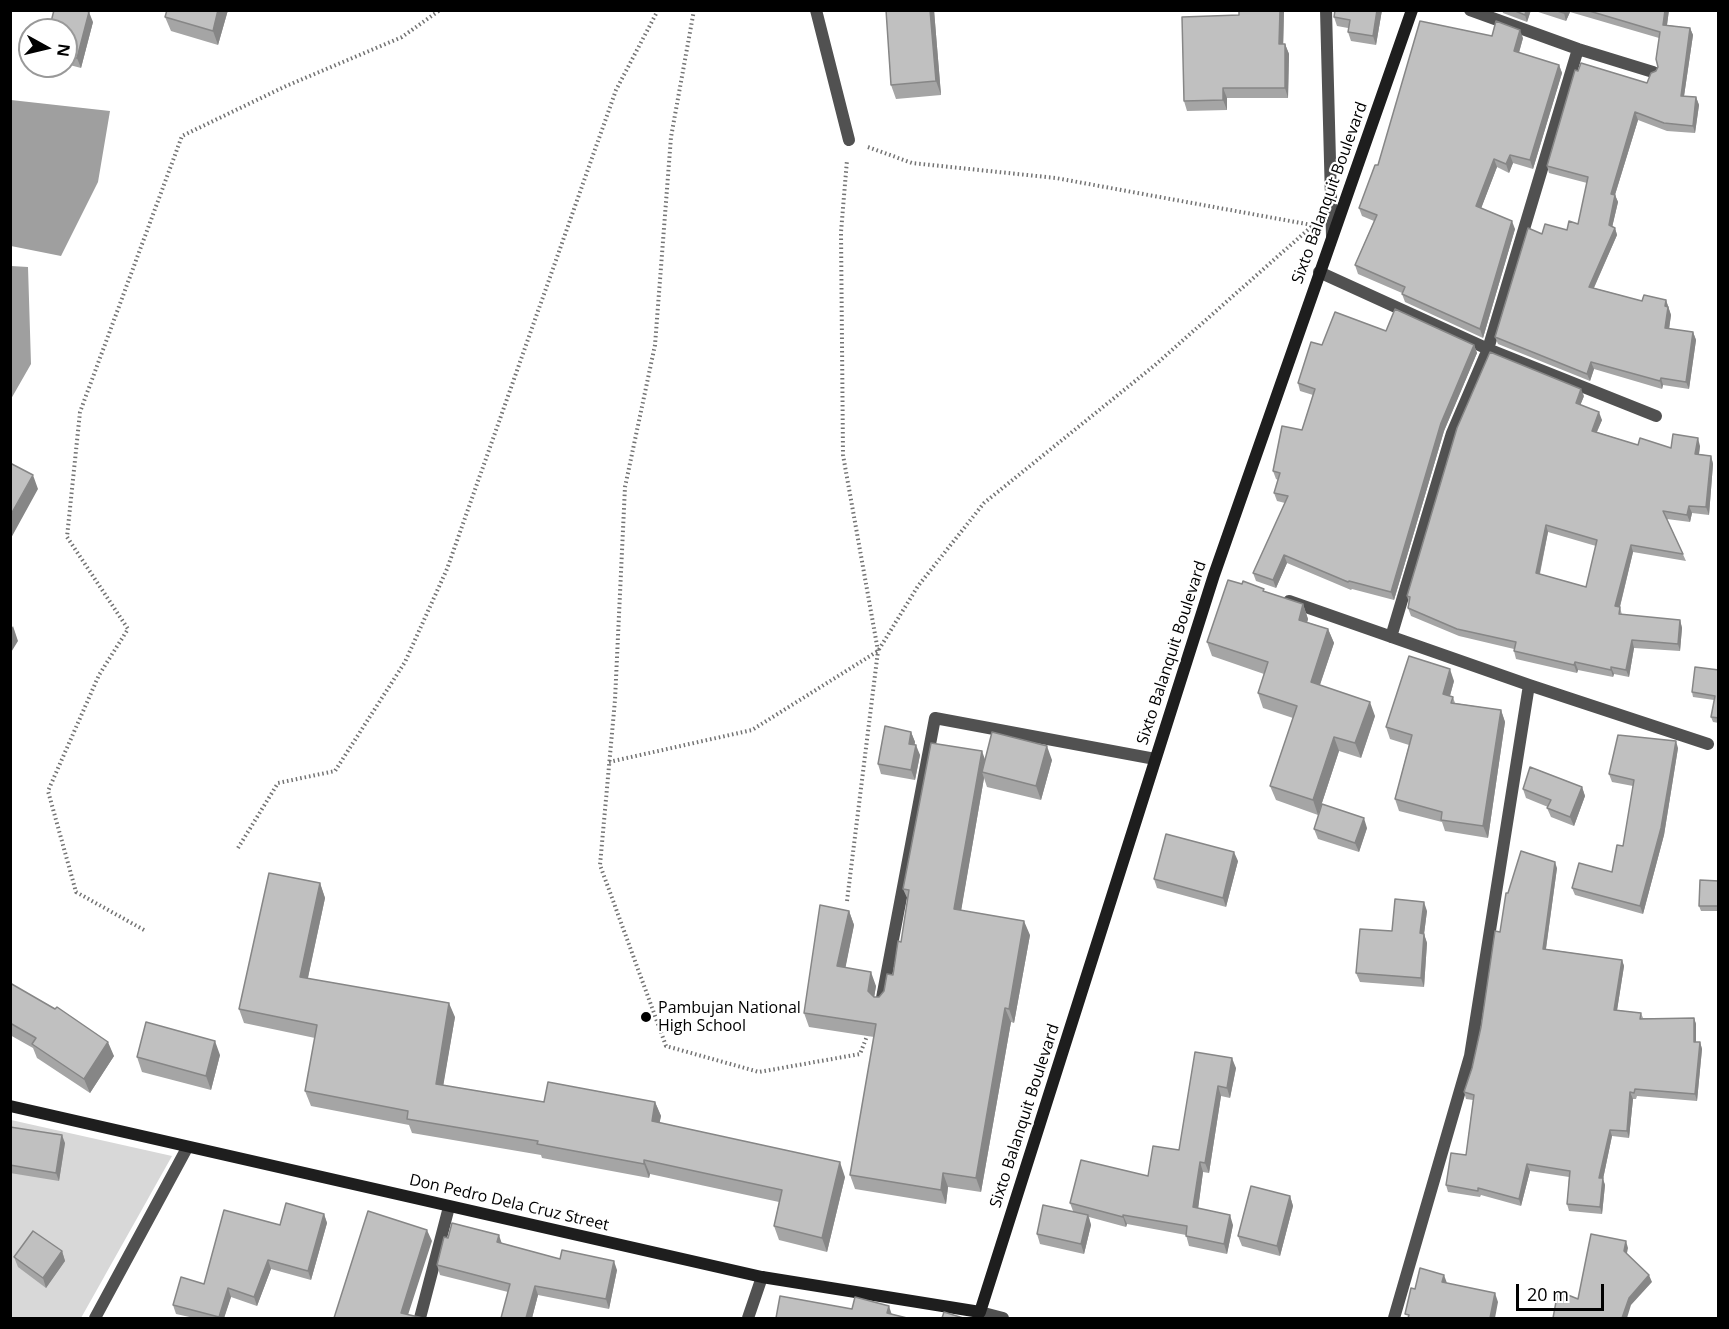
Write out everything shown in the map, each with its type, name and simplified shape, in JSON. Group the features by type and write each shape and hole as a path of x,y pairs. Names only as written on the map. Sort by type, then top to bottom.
{"street":[{"path":"816,10 849,140"},
{"path":"1326,10 1332,236"},
{"name":"Sixto Balanquit Boulevard","path":"980,1311 1155,759 1219,577 1319,272 1412,10"},
{"path":"1470,10 1578,50 1653,72"},
{"path":"1391,637 1452,433 1488,349 1578,50"},
{"path":"1319,272 1488,349 1656,416"},
{"path":"1280,598 1530,686 1708,744"},
{"path":"1394,1318 1470,1056 1530,686"},
{"path":"881,1003 935,718 1155,759"},
{"name":"Don Pedro Dela Cruz Street","path":"10,1106 762,1277 980,1311 1003,1318"},
{"path":"95,1318 187,1148"},
{"path":"420,1318 449,1207"},
{"path":"748,1318 762,1277"}],"path":[{"path":"144,930 76,892 48,791 99,675 128,629 67,537 80,412 182,136 286,86 402,37 440,10"},
{"path":"238,848 278,783 335,771 405,662 447,569 616,90 657,10"},
{"path":"694,10 671,137 655,345 625,487 615,700 600,865 666,1046 759,1072 860,1054 881,1003"},
{"path":"609,762 752,730 878,651 918,586 984,503 1155,365 1313,225 1056,178 912,163 849,140 841,232 843,455 878,651 847,901"}],"shaded area":[{"path":"11,100 110,111 98,182 61,256 11,246"},
{"path":"11,266 28,267 31,364 11,399"},
{"path":"11,1120 172,1156 81,1318 11,1318"}],"building":[{"path":"54,10 89,12 78,54 78,18 52,18"},
{"path":"167,10 218,10 213,31 165,17"},
{"path":"886,10 930,10 936,81 891,85"},
{"path":"1239,10 1280,10 1279,44 1285,44 1285,88 1223,88 1223,100 1184,101 1182,17 1239,15"},
{"path":"1335,10 1377,10 1373,36 1348,32 1350,20 1334,17"},
{"path":"1513,10 1526,10 1525,15"},
{"path":"1586,10 1665,10 1663,25 1690,28 1681,96 1696,97 1693,126 1664,123 1635,112 1611,194 1615,195 1609,225 1615,228 1589,287 1642,301 1644,295 1666,300 1665,306 1668,307 1665,328 1693,332 1686,382 1661,378 1660,381 1591,362 1587,374 1495,337 1528,228 1542,234 1545,224 1567,230 1569,221 1578,224 1588,177 1547,166 1575,70 1578,71 1581,63 1647,83 1651,73 1658,67 1656,59 1660,32"},
{"path":"1420,21 1492,36 1496,21 1520,30 1514,51 1559,65 1530,160 1510,155 1506,164 1494,159 1476,206 1512,221 1480,329 1402,294 1405,287 1355,265 1377,215 1359,208 1375,165 1378,165"},
{"path":"1395,309 1474,345 1441,423 1391,592 1348,582 1284,555 1273,580 1253,573 1288,496 1274,493 1280,473 1273,471 1282,426 1302,430 1315,389 1298,383 1311,342 1322,345 1335,312 1386,331"},
{"path":"1490,352 1581,389 1576,403 1599,412 1592,431 1638,445 1640,438 1671,448 1673,434 1698,438 1695,454 1711,456 1706,507 1689,506 1687,515 1663,511 1683,554 1631,545 1615,606 1620,607 1619,614 1680,620 1678,644 1632,640 1626,670 1611,667 1611,670 1575,662 1574,665 1514,651 1516,642 1457,629 1408,608 1410,597 1407,596 1457,428","holes":["1546,525 1597,540 1586,587 1536,573"]},
{"path":"10,463 33,475 10,516"},
{"path":"1228,580 1242,584 1243,581 1264,589 1263,591 1303,604 1299,620 1328,629 1311,682 1370,702 1355,743 1334,737 1313,800 1270,786 1297,706 1258,693 1268,662 1207,642"},
{"path":"1409,656 1450,669 1443,694 1453,697 1451,703 1501,710 1483,826 1441,820 1442,812 1395,799 1412,735 1386,727"},
{"path":"1695,667 1719,670 1719,718 1711,717 1715,696 1692,692"},
{"path":"885,726 911,732 909,744 916,745 911,770 878,764"},
{"path":"992,732 1047,746 1036,786 982,772"},
{"path":"1618,735 1676,741 1661,828 1640,906 1572,888 1579,863 1612,872 1617,845 1623,846 1634,780 1609,774"},
{"path":"931,743 982,751 954,909 1024,921 1009,1009 1005,1008 976,1178 943,1173 941,1190 850,1175 876,1024 804,1013 820,905 849,911 837,966 871,972 868,991 874,997 879,997 884,991 887,974 893,975 909,890 903,889"},
{"path":"1530,767 1582,787 1570,817 1547,808 1551,800 1523,789"},
{"path":"1322,804 1364,818 1355,843 1314,829"},
{"path":"1166,834 1234,852 1223,898 1154,879"},
{"path":"1521,851 1555,862 1543,949 1622,960 1614,1010 1641,1013 1640,1019 1694,1018 1694,1042 1700,1042 1695,1094 1635,1089 1634,1093 1630,1092 1627,1131 1610,1130 1599,1178 1603,1178 1600,1207 1567,1204 1570,1171 1527,1164 1519,1199 1478,1188 1478,1191 1446,1185 1451,1153 1466,1155 1474,1095 1464,1092 1481,1027 1495,931 1500,932 1506,893 1508,893"},
{"path":"269,873 320,883 300,977 449,1003 436,1084 544,1102 548,1082 655,1102 652,1121 840,1162 822,1238 774,1226 782,1190 644,1160 644,1164 537,1144 538,1141 407,1119 408,1111 305,1091 317,1025 239,1009"},
{"path":"1700,880 1719,881 1719,906 1699,906"},
{"path":"1395,899 1424,902 1420,933 1424,934 1421,978 1356,973 1360,929 1392,931"},
{"path":"10,983 55,1009 57,1007 108,1042 84,1079 32,1044 36,1038 10,1023"},
{"path":"146,1022 215,1041 206,1076 137,1057"},
{"path":"1195,1052 1232,1058 1227,1088 1218,1086 1205,1163 1200,1162 1193,1207 1230,1215 1224,1244 1186,1236 1187,1226 1123,1215 1123,1217 1070,1203 1081,1160 1148,1176 1153,1146 1179,1150"},
{"path":"10,1127 62,1135 56,1173 10,1165"},
{"path":"1251,1186 1290,1196 1277,1246 1238,1236"},
{"path":"286,1203 324,1214 308,1271 268,1260 254,1297 228,1288 219,1317 173,1305 181,1277 204,1284 224,1210 280,1225"},
{"path":"1043,1205 1088,1215 1081,1244 1037,1234"},
{"path":"368,1211 427,1230 401,1313 423,1318 334,1318"},
{"path":"452,1223 499,1235 497,1242 560,1259 562,1250 614,1261 606,1299 535,1286 526,1318 501,1318 510,1284 437,1265 444,1237 448,1238"},
{"path":"33,1231 62,1251 43,1278 14,1257"},
{"path":"1591,1234 1626,1241 1624,1251 1649,1275 1629,1298 1622,1318 1553,1318 1558,1291 1578,1299"},
{"path":"1420,1268 1444,1275 1442,1282 1495,1293 1490,1318 1408,1318 1409,1315 1405,1314 1411,1288 1415,1289"},
{"path":"780,1296 852,1309 855,1297 889,1306 887,1313 907,1318 776,1318"},
{"path":"944,1312 963,1318 942,1318"}],"place":[{"name":"Pambujan National High School","path":"646,1017"}]}
